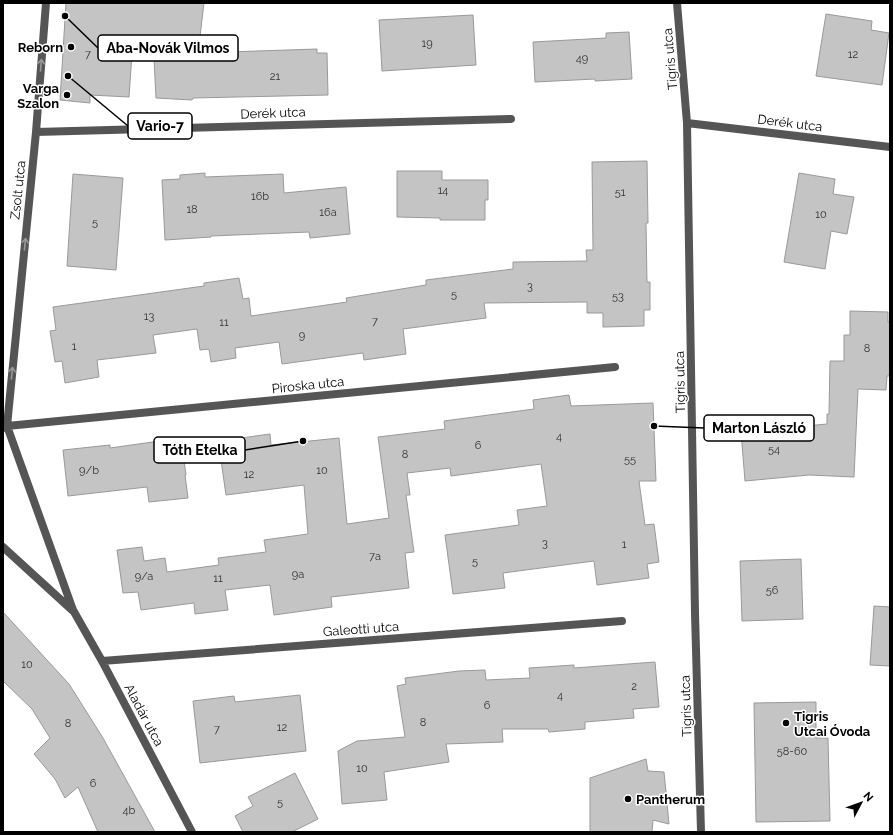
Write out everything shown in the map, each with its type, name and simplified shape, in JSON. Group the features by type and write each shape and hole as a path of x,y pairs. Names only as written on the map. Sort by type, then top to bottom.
{"street":[{"name":"Zsolt utca","path":"5,427 36,132 46,3"},
{"name":"Tigris utca","path":"677,3 687,123 695,613 701,832"},
{"name":"Derék utca","path":"36,132 511,119"},
{"name":"Derék utca","path":"687,123 890,147"},
{"name":"Piroska utca","path":"5,427 615,367"},
{"name":"Aladár utca","path":"5,427 73,610 102,661 192,832"},
{"name":"Aladár utca","path":"3,547 73,610"},
{"name":"Galeotti utca","path":"102,661 622,621"}],"building":[{"path":"66,3 204,3 198,53 317,49 317,53 327,53 328,95 193,98 192,100 156,98 153,39 133,39 129,97 90,95 90,103 60,100"},
{"path":"826,14 872,21 871,30 889,33 882,85 816,76"},
{"path":"473,15 476,65 382,71 379,20"},
{"path":"629,32 632,79 535,82 533,42 606,38 606,33"},
{"path":"647,161 647,282 650,282 650,310 644,310 644,326 603,327 603,313 587,313 587,302 484,303 486,318 403,329 406,354 364,360 363,353 282,364 279,342 235,348 236,358 211,362 209,349 200,350 197,329 153,335 156,353 97,360 99,377 65,383 62,361 55,362 50,331 56,330 53,307 204,286 204,283 239,278 243,299 249,298 251,316 347,302 346,298 426,285 426,280 513,269 513,262 587,261 586,250 593,250 592,162"},
{"path":"397,171 442,171 442,180 488,180 488,200 485,200 485,220 440,220 440,218 397,217"},
{"path":"205,173 205,177 283,174 284,193 346,187 350,234 310,238 309,232 211,236 165,240 162,180 180,179 180,175"},
{"path":"799,173 835,179 833,194 854,197 847,234 831,231 825,269 784,262"},
{"path":"73,174 123,178 116,270 67,266"},
{"path":"850,311 888,312 888,322 890,322 890,376 887,376 886,390 858,389 854,477 809,475 745,481 741,432 827,424 827,414 829,414 830,361 844,361 844,335 850,335"},
{"path":"569,395 571,406 653,403 656,481 639,481 645,525 654,524 659,562 647,564 649,578 597,585 594,561 503,573 505,588 453,594 445,535 519,525 517,510 547,506 541,464 451,476 450,468 407,473 410,495 406,495 414,552 405,553 409,588 331,597 332,607 274,615 270,585 225,590 228,610 195,614 194,603 141,610 138,592 123,593 117,550 142,547 144,561 165,558 167,572 219,565 218,558 266,552 264,540 308,534 304,485 226,495 221,460 229,459 227,440 270,434 271,445 339,438 347,524 389,518 378,437 445,429 444,421 534,409 533,400"},
{"path":"181,438 188,498 149,502 147,487 68,496 63,450 110,445 110,448"},
{"path":"801,559 803,619 742,621 740,561"},
{"path":"874,606 890,607 890,666 870,665"},
{"path":"3,612 69,684 103,738 155,832 98,832 78,787 65,798 55,779 34,754 50,738 32,709 3,681"},
{"path":"655,662 659,707 633,709 634,718 585,722 585,729 549,732 548,729 502,729 503,742 446,744 449,762 384,772 387,800 342,804 338,751 357,741 405,737 397,686 406,684 405,678 459,671 485,670 486,680 530,678 529,668 574,665 574,668"},
{"path":"300,695 306,751 200,763 193,701 234,696 235,702"},
{"path":"816,702 816,738 828,738 830,821 756,822 754,703"},
{"name":"Pantherum","path":"646,759 648,771 664,772 669,824 653,820 652,832 590,832 590,778"},
{"path":"295,773 318,819 292,832 243,832 235,816 253,806 248,797"}],"place":[{"name":"Aba-Novák Vilmos","path":"65,16"},
{"name":"Reborn","path":"71,47"},
{"name":"Vario-7","path":"68,76"},
{"name":"Varga Szalon","path":"67,95"},
{"name":"Marton László","path":"654,426"},
{"name":"Tóth Etelka","path":"303,441"},
{"name":"Tigris Utcai Óvoda","path":"786,723"},
{"name":"Pantherum","path":"628,799"}]}
